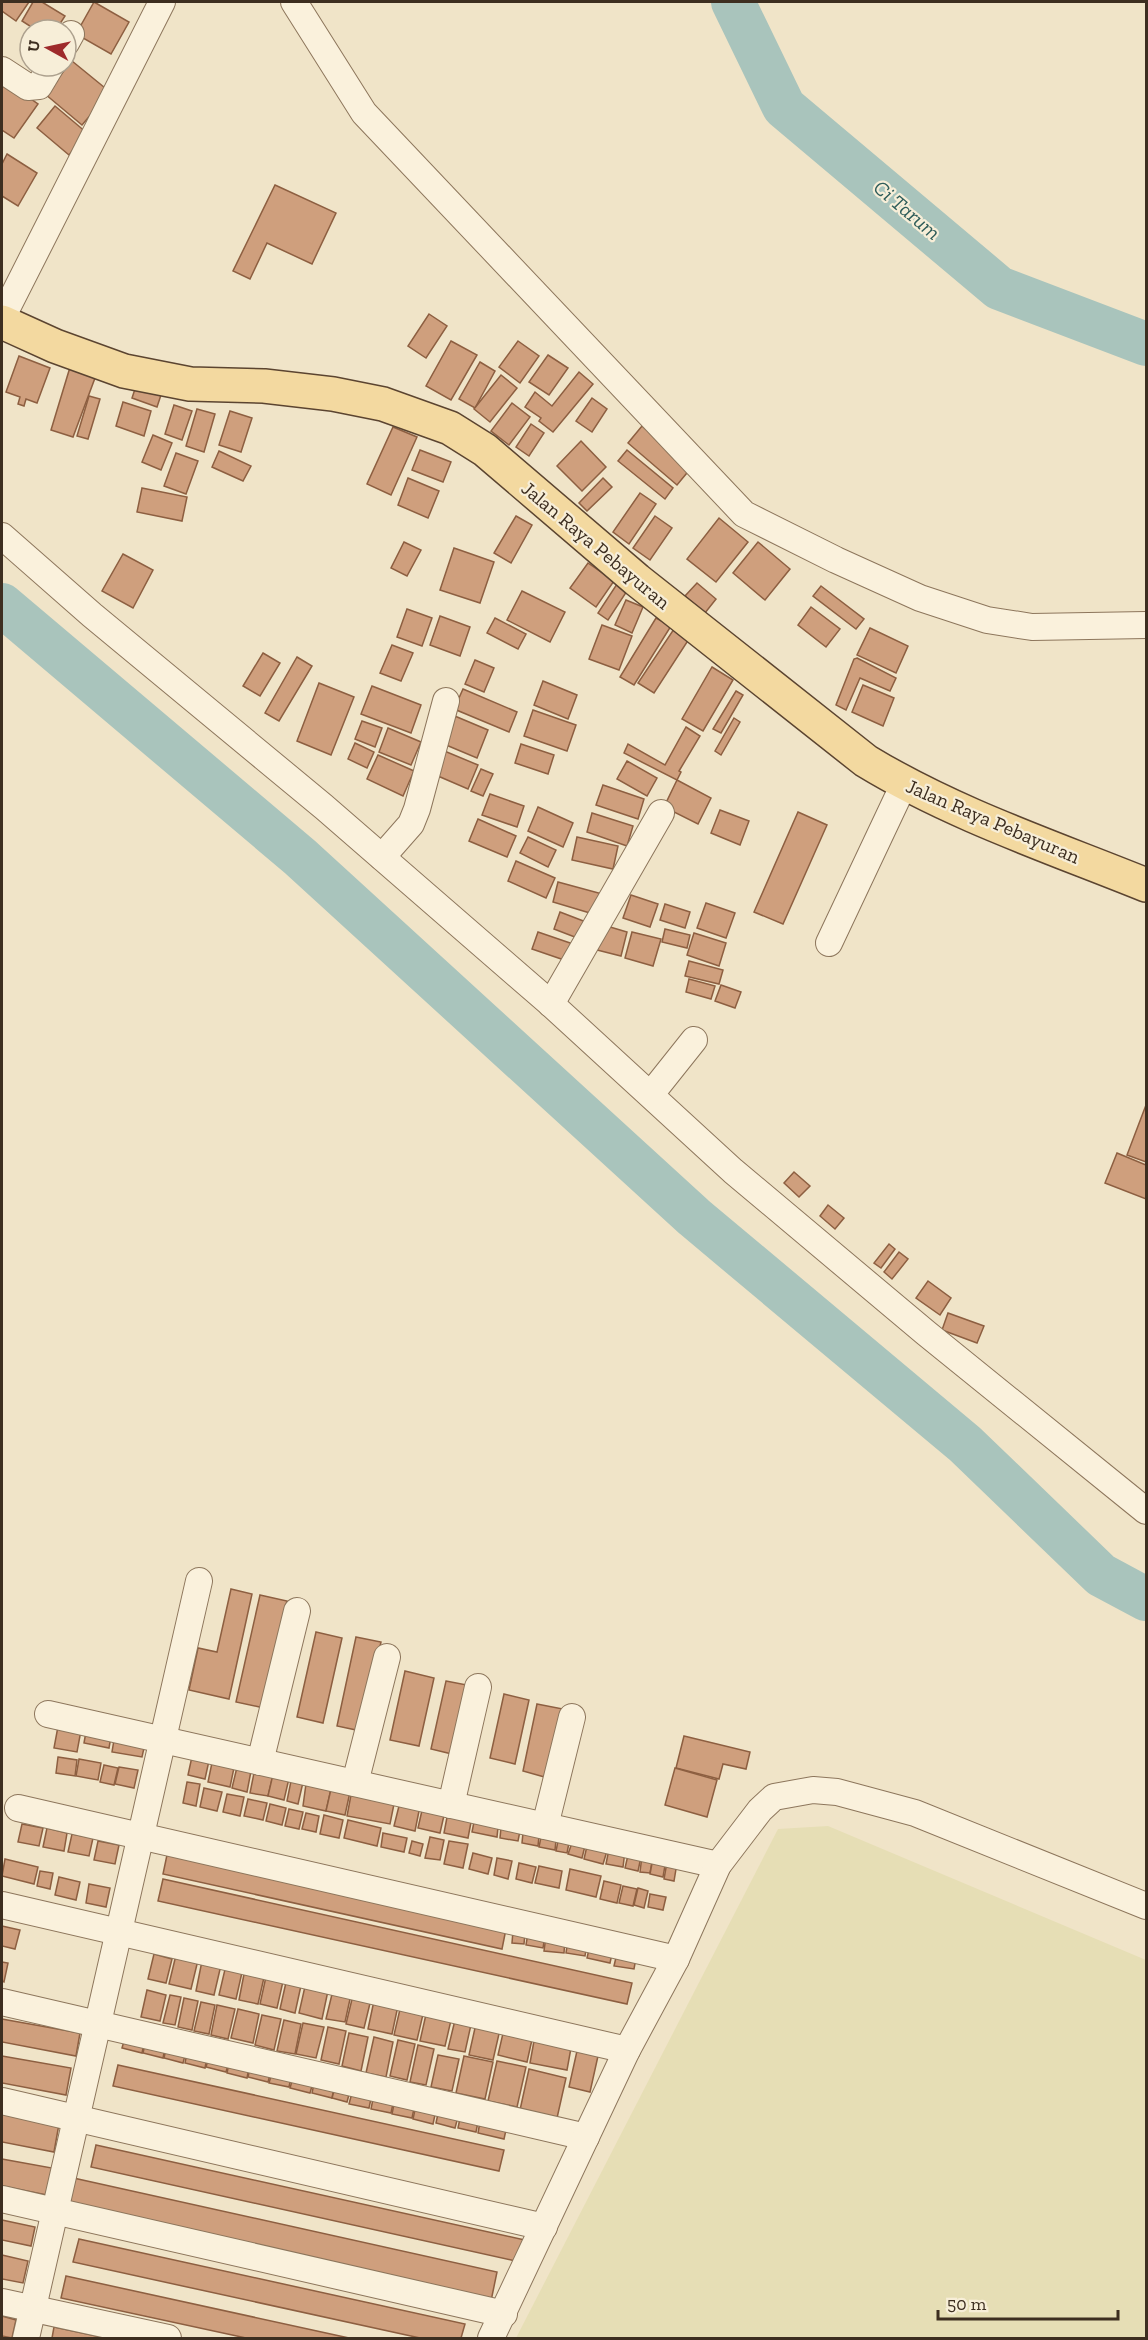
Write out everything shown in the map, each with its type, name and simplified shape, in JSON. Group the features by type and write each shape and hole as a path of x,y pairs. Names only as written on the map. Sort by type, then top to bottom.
{"main road":[{"name":"Jalan Raya Pebayuran","path":"2,320 55,346 124,372 190,384 264,386 333,394 383,404 450,428 485,450 637,580 866,760 904,784 1028,838 1146,885"}],"street":[{"path":"2,320 162,2"},
{"path":"294,2 364,113 744,514 836,560 920,598 987,620 1032,627 1146,625"},
{"path":"2,70 33,88 39,86 44,78"},
{"path":"2,537 382,857 551,1004 742,1179 1146,1511"},
{"path":"382,857 411,824 446,701"},
{"path":"829,943 904,784"},
{"path":"551,1004 661,813"},
{"path":"651,1094 694,1040"},
{"path":"26,2338 199,1581"},
{"path":"260,1761 297,1611"},
{"path":"355,1783 387,1657"},
{"path":"451,1805 478,1687"},
{"path":"48,1714 718,1865"},
{"path":"545,1826 572,1718"},
{"path":"491,2338 627,2050 675,1959 718,1865 760,1810 774,1797 813,1790 837,1792 915,1813 1146,1906"},
{"path":"18,1808 675,1959"},
{"path":"2,1905 627,2050"},
{"path":"2,2002 586,2137"},
{"path":"2,2101 544,2227"},
{"path":"2,2199 504,2314"},
{"path":"2,2302 168,2338"}],"shaded area":[{"path":"828,1826 1146,1960 1146,2338 516,2338 778,1829"}],"building":[{"path":"2,2 29,2 16,21 2,11"},
{"path":"33,2 42,2 65,16 64,18 24,18"},
{"path":"94,2 129,22 111,54 78,35 78,30"},
{"path":"78,66 110,92 82,125 45,94 58,78 78,78"},
{"path":"2,79 38,104 14,138 2,130"},
{"path":"55,106 87,133 69,155 37,128"},
{"path":"7,154 37,173 18,206 2,196 2,164"},
{"path":"275,185 336,213 312,264 267,243 250,279 233,271"},
{"path":"429,314 447,326 426,358 408,346"},
{"path":"451,341 477,355 451,400 426,386"},
{"path":"518,341 539,356 520,383 499,367"},
{"path":"548,355 568,368 549,395 529,382"},
{"path":"19,356 50,368 37,403 26,399 24,406 18,404 20,397 6,392"},
{"path":"480,362 495,371 475,408 459,399"},
{"path":"71,364 95,378 73,437 51,430"},
{"path":"579,372 593,384 553,432 539,421 541,418 525,407 535,392 552,406"},
{"path":"501,375 517,388 490,422 474,409"},
{"path":"137,383 162,392 157,407 132,398"},
{"path":"89,396 100,399 88,439 77,436"},
{"path":"592,398 607,409 592,432 576,421"},
{"path":"123,402 151,411 144,436 116,426"},
{"path":"512,403 530,417 509,445 491,431"},
{"path":"174,405 192,411 182,440 165,434"},
{"path":"197,409 215,414 204,452 186,446"},
{"path":"230,411 252,418 241,452 219,445"},
{"path":"531,424 544,433 529,456 516,447"},
{"path":"642,426 691,468 677,485 628,443"},
{"path":"393,427 417,437 391,495 367,484"},
{"path":"153,435 172,443 161,470 142,462"},
{"path":"581,441 606,467 582,491 557,466"},
{"path":"420,450 451,462 443,482 412,470"},
{"path":"627,450 673,488 665,499 618,461"},
{"path":"219,451 251,466 243,481 212,467"},
{"path":"176,453 198,461 186,494 164,486"},
{"path":"408,478 439,491 428,518 398,505"},
{"path":"603,478 612,487 587,511 579,503"},
{"path":"142,488 187,497 182,521 137,512"},
{"path":"640,493 656,504 629,544 613,532"},
{"path":"516,516 532,525 511,563 494,553"},
{"path":"655,516 672,528 650,560 633,548"},
{"path":"719,518 748,542 716,582 687,559"},
{"path":"404,542 421,550 407,576 391,568"},
{"path":"758,542 790,569 765,600 733,573"},
{"path":"454,548 494,562 480,603 440,590"},
{"path":"123,554 153,570 133,608 102,591"},
{"path":"588,563 614,581 596,607 570,588"},
{"path":"697,583 716,599 705,613 685,596"},
{"path":"617,584 627,591 608,620 598,613"},
{"path":"821,586 864,619 856,629 813,596"},
{"path":"522,591 565,612 550,642 507,620"},
{"path":"626,600 643,607 632,633 615,625"},
{"path":"811,607 840,629 826,647 798,625"},
{"path":"407,609 432,618 422,646 397,637"},
{"path":"440,616 470,627 460,656 430,645"},
{"path":"495,618 526,634 518,649 487,633"},
{"path":"656,618 671,626 634,685 620,677"},
{"path":"602,625 632,636 619,670 589,659"},
{"path":"870,628 908,646 896,673 857,655"},
{"path":"674,629 689,639 654,693 638,683"},
{"path":"392,645 413,653 401,681 380,673"},
{"path":"263,653 280,663 260,696 243,686"},
{"path":"297,657 312,666 279,721 265,713"},
{"path":"857,658 896,678 890,691 860,678 846,710 836,705 854,659"},
{"path":"475,660 494,668 484,692 465,684"},
{"path":"712,667 733,680 703,731 682,719"},
{"path":"543,681 577,695 568,719 534,705"},
{"path":"319,683 354,697 331,755 297,741"},
{"path":"863,685 894,698 883,726 852,712"},
{"path":"372,686 421,705 411,733 361,714"},
{"path":"463,689 517,712 509,732 454,709"},
{"path":"736,691 743,695 721,733 713,729"},
{"path":"533,710 576,725 567,751 524,736"},
{"path":"450,714 488,730 477,758 439,742"},
{"path":"734,718 740,722 721,755 715,751"},
{"path":"362,721 382,728 375,747 355,739"},
{"path":"686,727 700,736 679,771 681,772 677,780 624,753 628,744 665,765"},
{"path":"388,728 421,742 411,765 379,752"},
{"path":"355,743 374,752 367,768 348,759"},
{"path":"521,744 554,755 548,774 515,763"},
{"path":"442,750 478,765 468,789 431,773"},
{"path":"378,755 414,771 403,796 367,779"},
{"path":"627,761 657,778 647,796 617,779"},
{"path":"481,769 493,774 483,796 471,791"},
{"path":"677,780 711,798 698,824 664,807"},
{"path":"603,785 644,799 638,819 596,805"},
{"path":"490,794 524,806 517,827 482,815"},
{"path":"538,807 573,823 563,847 528,831"},
{"path":"720,810 749,821 740,845 711,833"},
{"path":"798,812 827,825 783,924 754,912"},
{"path":"592,813 633,826 627,846 587,832"},
{"path":"478,819 516,836 507,857 469,841"},
{"path":"528,837 556,850 548,867 520,853"},
{"path":"577,837 618,846 613,869 572,860"},
{"path":"516,861 555,878 546,898 508,881"},
{"path":"558,882 606,895 600,916 553,902"},
{"path":"631,895 658,904 650,927 623,918"},
{"path":"706,903 735,913 726,938 697,928"},
{"path":"665,904 690,912 685,928 660,920"},
{"path":"560,912 586,922 580,939 554,929"},
{"path":"600,924 627,932 621,956 593,949"},
{"path":"665,929 690,935 687,948 662,942"},
{"path":"538,932 576,945 570,962 532,949"},
{"path":"632,932 661,939 653,966 625,958"},
{"path":"694,933 726,943 719,966 687,955"},
{"path":"689,961 723,970 719,984 685,976"},
{"path":"689,979 715,986 711,999 686,992"},
{"path":"721,985 741,992 735,1008 715,1001"},
{"path":"1146,1105 1146,1162 1127,1155"},
{"path":"1117,1153 1146,1165 1146,1199 1105,1183"},
{"path":"794,1172 810,1186 799,1197 784,1183"},
{"path":"828,1205 844,1218 835,1229 820,1216"},
{"path":"889,1244 895,1249 881,1268 874,1263"},
{"path":"899,1252 908,1259 892,1279 884,1272"},
{"path":"928,1281 951,1298 940,1315 916,1298"},
{"path":"948,1313 984,1326 977,1343 942,1330"},
{"path":"231,1589 252,1594 229,1699 189,1690 198,1648 217,1652"},
{"path":"260,1595 287,1601 264,1708 236,1702"},
{"path":"316,1632 342,1638 323,1723 297,1717"},
{"path":"356,1637 381,1642 361,1731 337,1726"},
{"path":"405,1671 434,1678 419,1746 390,1740"},
{"path":"446,1681 467,1685 452,1754 431,1749"},
{"path":"504,1694 529,1700 515,1764 490,1758"},
{"path":"537,1704 563,1709 548,1778 523,1771"},
{"path":"59,1721 82,1725 77,1752 54,1748"},
{"path":"87,1726 112,1731 109,1748 84,1743"},
{"path":"115,1734 146,1739 142,1757 112,1752"},
{"path":"684,1736 750,1752 746,1769 723,1764 719,1779 676,1768"},
{"path":"193,1752 210,1756 205,1779 188,1775"},
{"path":"58,1757 77,1760 75,1776 56,1773"},
{"path":"213,1758 235,1763 230,1787 208,1782"},
{"path":"79,1759 101,1763 98,1780 76,1776"},
{"path":"238,1763 252,1766 247,1792 232,1788"},
{"path":"104,1765 118,1768 114,1785 100,1782"},
{"path":"119,1767 138,1770 134,1788 115,1784"},
{"path":"255,1768 274,1771 268,1796 250,1793"},
{"path":"675,1768 717,1780 707,1817 665,1805"},
{"path":"274,1770 290,1774 284,1800 268,1796"},
{"path":"292,1776 304,1778 298,1804 287,1801"},
{"path":"187,1782 200,1784 196,1806 183,1803"},
{"path":"306,1784 331,1789 326,1811 303,1806"},
{"path":"204,1788 222,1792 217,1811 200,1807"},
{"path":"331,1789 350,1792 345,1815 326,1811"},
{"path":"227,1794 244,1797 240,1816 223,1812"},
{"path":"351,1795 394,1804 390,1824 347,1816"},
{"path":"248,1799 267,1803 263,1820 244,1816"},
{"path":"400,1802 420,1806 415,1831 394,1826"},
{"path":"270,1804 286,1808 282,1825 266,1821"},
{"path":"423,1806 445,1811 440,1833 418,1828"},
{"path":"289,1809 303,1812 299,1829 285,1826"},
{"path":"448,1812 472,1817 468,1838 444,1833"},
{"path":"306,1813 319,1816 316,1832 302,1829"},
{"path":"324,1815 343,1820 339,1838 320,1834"},
{"path":"348,1820 381,1828 377,1846 344,1838"},
{"path":"474,1822 498,1827 497,1837 472,1832"},
{"path":"22,1824 43,1828 39,1846 18,1842"},
{"path":"47,1828 67,1833 64,1851 43,1847"},
{"path":"501,1828 520,1831 518,1841 500,1838"},
{"path":"383,1833 407,1838 404,1852 381,1847"},
{"path":"523,1833 539,1836 538,1846 522,1843"},
{"path":"72,1834 93,1838 89,1856 68,1852"},
{"path":"430,1837 444,1840 440,1860 425,1858"},
{"path":"541,1837 556,1840 555,1850 539,1847"},
{"path":"98,1841 119,1845 115,1864 94,1860"},
{"path":"412,1841 423,1844 420,1856 409,1853"},
{"path":"449,1841 468,1844 463,1868 444,1864"},
{"path":"558,1841 569,1843 567,1853 556,1851"},
{"path":"572,1843 585,1846 582,1858 568,1854"},
{"path":"587,1846 607,1851 603,1864 584,1859"},
{"path":"609,1849 625,1851 623,1867 606,1864"},
{"path":"473,1853 492,1858 488,1874 469,1869"},
{"path":"167,1855 506,1929 502,1949 163,1874"},
{"path":"628,1855 641,1857 638,1871 625,1868"},
{"path":"642,1856 653,1857 650,1873 640,1872"},
{"path":"497,1858 512,1861 508,1879 494,1875"},
{"path":"653,1858 666,1860 663,1877 650,1874"},
{"path":"5,1859 38,1867 34,1884 2,1876"},
{"path":"667,1862 677,1863 674,1881 664,1879"},
{"path":"519,1863 536,1867 532,1883 516,1879"},
{"path":"539,1866 562,1871 559,1888 535,1883"},
{"path":"570,1869 601,1876 596,1897 566,1890"},
{"path":"40,1871 53,1873 50,1889 37,1886"},
{"path":"59,1877 80,1882 76,1900 55,1895"},
{"path":"163,1879 632,1983 627,2004 158,1901"},
{"path":"604,1881 621,1885 617,1903 600,1899"},
{"path":"89,1884 110,1888 106,1907 86,1903"},
{"path":"623,1886 637,1889 633,1906 619,1903"},
{"path":"638,1888 648,1891 644,1908 634,1905"},
{"path":"650,1894 666,1897 663,1910 648,1907"},
{"path":"2,1926 20,1930 15,1949 2,1946"},
{"path":"513,1931 525,1933 524,1944 512,1943"},
{"path":"528,1933 545,1936 543,1948 526,1945"},
{"path":"546,1936 565,1939 564,1953 544,1951"},
{"path":"568,1940 587,1943 585,1956 566,1953"},
{"path":"590,1945 613,1949 610,1963 587,1958"},
{"path":"618,1949 637,1953 634,1969 614,1966"},
{"path":"154,1954 172,1959 166,1983 148,1979"},
{"path":"176,1955 198,1960 191,1989 169,1984"},
{"path":"202,1961 221,1965 214,1995 196,1991"},
{"path":"2,1962 8,1963 4,1982 2,1981"},
{"path":"226,1965 243,1968 236,1999 219,1995"},
{"path":"245,1969 265,1973 258,2004 239,2000"},
{"path":"267,1972 284,1977 277,2008 260,2004"},
{"path":"287,1978 302,1981 295,2013 280,2009"},
{"path":"306,1982 329,1986 322,2019 299,2013"},
{"path":"334,1986 352,1990 345,2022 326,2019"},
{"path":"147,1990 166,1995 160,2021 141,2017"},
{"path":"354,1991 372,1995 364,2028 346,2024"},
{"path":"170,1995 181,1997 175,2025 163,2023"},
{"path":"375,1996 399,2001 392,2034 368,2029"},
{"path":"184,1998 198,2001 192,2030 178,2027"},
{"path":"201,2002 215,2005 209,2034 194,2031"},
{"path":"217,2005 235,2009 228,2039 211,2035"},
{"path":"401,2005 424,2010 417,2040 394,2035"},
{"path":"238,2009 259,2014 253,2043 231,2038"},
{"path":"427,2010 452,2016 445,2046 420,2041"},
{"path":"262,2015 281,2019 274,2050 255,2045"},
{"path":"456,2016 472,2020 465,2052 448,2049"},
{"path":"2,2019 80,2033 76,2056 2,2042"},
{"path":"477,2019 501,2025 493,2060 469,2055"},
{"path":"284,2020 301,2024 295,2054 277,2051"},
{"path":"303,2023 324,2027 316,2058 296,2054"},
{"path":"328,2027 346,2031 339,2064 321,2060"},
{"path":"504,2029 533,2035 527,2062 498,2055"},
{"path":"349,2033 368,2037 361,2071 342,2066"},
{"path":"126,2034 145,2039 142,2053 122,2048"},
{"path":"374,2037 393,2042 386,2077 366,2073"},
{"path":"146,2039 166,2044 163,2058 143,2053"},
{"path":"398,2040 415,2044 407,2080 390,2076"},
{"path":"534,2041 571,2048 567,2070 530,2063"},
{"path":"167,2044 187,2048 183,2063 164,2058"},
{"path":"418,2045 434,2049 426,2085 410,2082"},
{"path":"188,2048 208,2053 205,2068 185,2063"},
{"path":"577,2051 598,2056 590,2092 569,2087"},
{"path":"210,2053 230,2058 226,2072 206,2067"},
{"path":"438,2055 459,2059 452,2091 431,2087"},
{"path":"2,2056 71,2068 66,2095 2,2083"},
{"path":"464,2056 493,2062 485,2099 456,2093"},
{"path":"230,2058 250,2063 247,2078 227,2073"},
{"path":"497,2061 526,2067 517,2107 488,2101"},
{"path":"251,2063 272,2068 268,2082 248,2077"},
{"path":"118,2065 504,2150 499,2171 113,2086"},
{"path":"273,2069 292,2073 289,2087 269,2083"},
{"path":"529,2069 566,2078 557,2118 520,2110"},
{"path":"294,2074 314,2079 310,2093 290,2088"},
{"path":"315,2079 335,2084 332,2098 312,2093"},
{"path":"336,2084 351,2087 347,2102 332,2098"},
{"path":"353,2089 372,2094 369,2108 349,2104"},
{"path":"374,2094 394,2099 391,2113 371,2109"},
{"path":"395,2099 415,2104 412,2118 392,2114"},
{"path":"416,2105 436,2110 433,2124 413,2119"},
{"path":"439,2109 459,2113 455,2128 436,2123"},
{"path":"2,2113 59,2124 54,2152 2,2142"},
{"path":"461,2113 479,2117 476,2132 458,2128"},
{"path":"481,2116 508,2121 504,2139 478,2133"},
{"path":"96,2145 525,2240 520,2262 91,2167"},
{"path":"2,2159 52,2168 47,2195 2,2186"},
{"path":"69,2177 497,2272 491,2301 62,2206"},
{"path":"2,2220 35,2227 31,2246 2,2240"},
{"path":"79,2239 465,2324 461,2338 420,2338 73,2262"},
{"path":"2,2255 28,2261 23,2283 2,2279"},
{"path":"66,2276 349,2338 246,2338 61,2298"},
{"path":"2,2316 16,2320 12,2338 2,2336"},
{"path":"54,2327 106,2338 52,2338"}],"waterway":[{"name":"Ci Tarum","path":"733,2 784,107 999,288 1146,344"},
{"path":"2,605 300,857 694,1217 965,1444 1101,1575 1146,1599"}]}
